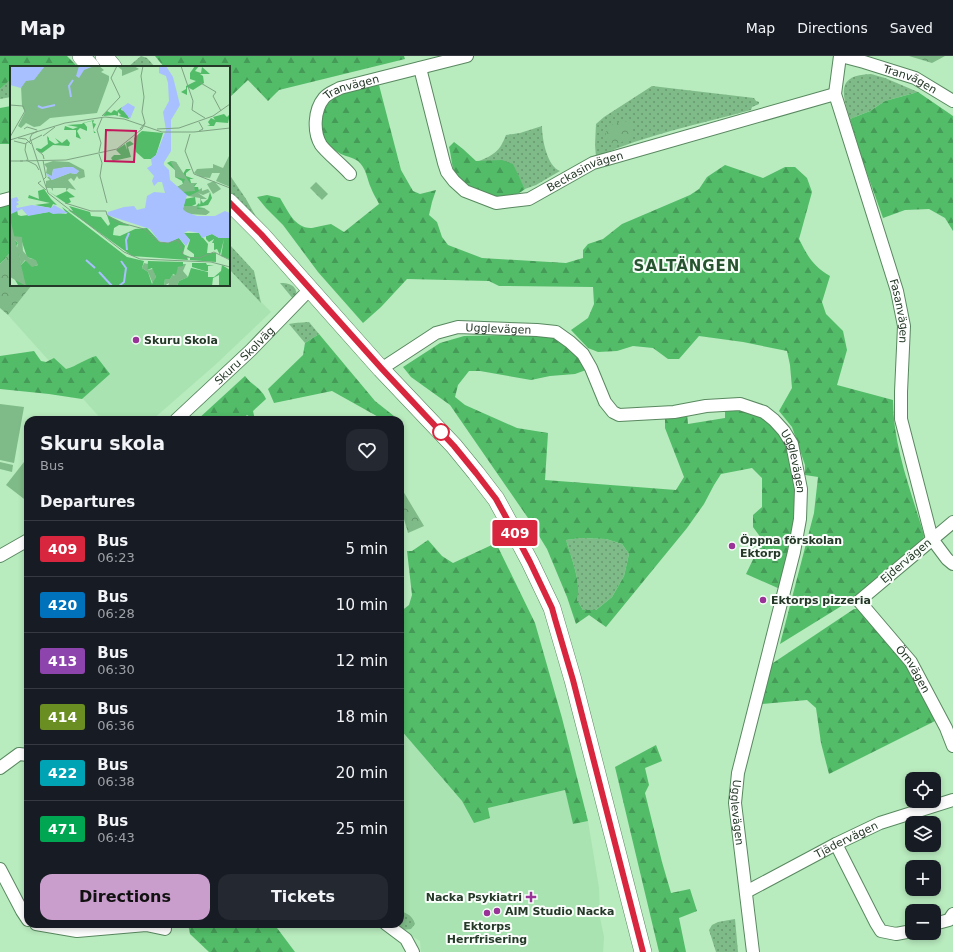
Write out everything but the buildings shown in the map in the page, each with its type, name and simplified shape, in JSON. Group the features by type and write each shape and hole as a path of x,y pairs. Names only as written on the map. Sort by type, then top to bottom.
{"main road":[{"path":"81,56 90,66"},
{"path":"104,56 112,66"},
{"path":"230,203 261,234 382,369 454,446 496,499 530,562 552,608 573,680 643,952"}],"street":[{"name":"Tranvägen","path":"350,174 322,146 317,135 317,113 324,97 340,88 467,56"},
{"name":"Tranvägen","path":"841,56 914,78 953,101"},
{"name":"Fasanvägen","path":"841,56 835,94 897,291 904,329 900,392 901,419 932,539 947,559 953,564"},
{"name":"Beckasinvägen","path":"420,68 447,172 465,191 496,203 529,199 593,163 835,94"},
{"path":"0,201 10,198"},
{"name":"Skuru Skolväg","path":"180,416 251,350 310,289"},
{"name":"Ugglevägen","path":"382,369 436,333 458,328 537,330 556,332 583,354 591,368 605,402 616,414 674,412 706,406 740,404 764,412 784,431 792,444 801,489 800,519 794,552 738,773 735,803 753,952"},
{"name":"Ejdervägen","path":"858,601 953,522"},
{"path":"0,556 24,542"},
{"name":"Örnvägen","path":"858,601 911,662 946,728 953,746"},
{"path":"0,768 19,754 24,754"},
{"name":"Tjädervägen","path":"746,892 836,844 880,823 953,800"},
{"path":"836,844 881,931 896,934 905,932"},
{"path":"0,869 24,914"},
{"path":"941,922 949,920 953,914"},
{"path":"59,928 77,931 112,928"},
{"path":"160,928 165,929"},
{"path":"391,928 406,939 410,947"}],"shaded area":[{"name":"Skuru Skola","path":"230,270 271,312 215,365 157,416 98,416 8,315 31,286 230,286"},
{"path":"404,734 462,801 474,822 490,818 488,808 565,790 573,823 588,821 599,888 600,918 604,937 603,952 421,952 420,941 402,930 401,928 404,928"}],"green space":[{"path":"0,56 67,56 77,66 10,66 10,80 0,89"},
{"path":"141,56 147,58 154,66 129,66"},
{"path":"155,56 404,56 405,59 279,90 268,101 248,80 230,97 230,66 163,66"},
{"path":"909,56 945,56 932,63"},
{"path":"871,74 885,78 918,92 885,101 870,111 850,119 845,101 844,87 852,78 860,75"},
{"path":"10,79 10,97 0,99 0,89"},
{"path":"379,85 401,170 413,191 420,194 436,190 429,215 437,222 442,237 448,245 482,258 566,263 583,258 583,250 588,244 603,239 622,224 690,195 699,189 707,177 725,165 763,178 785,167 795,167 807,178 812,192 799,239 805,251 819,269 830,276 822,302 826,314 843,331 847,350 837,385 893,400 899,451 924,535 923,542 856,597 780,644 814,513 818,477 805,475 805,465 792,427 779,411 792,388 787,351 743,342 699,336 679,359 668,359 653,348 633,346 617,351 598,352 588,348 571,330 588,318 594,304 593,287 499,286 489,281 407,279 381,307 363,323 318,272 283,225 257,197 267,195 280,198 289,213 301,226 312,228 331,224 344,232 379,204 372,190 366,172 360,163 339,153 324,141 322,135 322,120 325,110 335,97 351,90"},
{"path":"652,86 754,98 759,102 759,104 752,107 751,110 653,136 596,157 596,124 604,117"},
{"path":"918,92 953,116 953,231 945,218 929,209 905,210 883,218 863,162 850,119 870,111 885,101"},
{"path":"10,106 10,144 0,144 0,108"},
{"path":"629,121 631,125 631,137 620,142 607,142 606,131 608,128 615,124"},
{"path":"542,126 546,152 552,164 560,171 536,185 525,189 512,164 479,161 496,152 506,135 520,133"},
{"path":"454,142 476,161 502,160 513,164 525,189 518,194 502,197 484,194 469,186 455,174 449,147"},
{"path":"230,175 246,199 260,224 238,203 230,192"},
{"path":"316,182 328,194 322,200 310,188"},
{"path":"10,203 10,253 0,264 0,205"},
{"path":"230,245 254,271 261,303 230,270"},
{"path":"10,253 10,286 31,286 8,315 0,308 0,264"},
{"path":"280,283 287,283 294,287 297,296 294,300"},
{"path":"309,322 319,334 305,343 289,324"},
{"path":"319,334 375,401 394,416 377,416 332,391 274,403 268,389 303,355 305,343"},
{"path":"548,334 562,340 578,356 586,370 575,374 550,376 531,380 480,371 469,371 458,385 455,397 465,405 517,428 548,433 545,480 676,490 684,477 665,428 665,416 687,413 688,424 725,418 725,409 739,409 765,417 776,429 786,445 796,486 795,516 780,589 746,574 760,545 761,538 753,527 753,515 762,507 762,478 752,468 721,474 704,504 687,528 606,627 589,615 576,624 567,597 547,549 528,518 450,405 411,377 403,367 440,343 464,336","holes":["581,538 606,539 622,544 629,554 624,576 612,597 596,610 583,610 577,600 577,578 566,540"]},
{"path":"34,351 41,361 46,362 54,358 66,369 96,356 110,374 82,399 0,389 0,356"},
{"path":"245,376 262,392 266,399 253,411 254,416 201,416"},
{"path":"0,404 24,407 14,463 0,460"},
{"path":"0,462 13,465 12,472 0,469"},
{"path":"24,462 24,499 6,485"},
{"path":"404,493 424,526 408,533 404,519"},
{"path":"581,538 606,539 622,544 629,554 624,576 612,597 596,610 583,610 577,600 577,578 566,540"},
{"path":"428,540 442,556 453,563 496,543 535,623 562,718 588,821 573,824 565,790 488,808 490,818 474,823 462,801 404,734 404,609 409,605 412,595 407,551 412,551"},
{"path":"854,609 859,609 907,663 937,720 829,774 821,743 816,708 807,700 762,704 770,665"},
{"path":"656,745 662,761 645,768 649,785 645,793 671,893 690,889 697,911 679,918 686,952 659,952 615,767"},
{"path":"404,913 413,919 415,924 411,929 402,930 399,928 404,928"},
{"path":"735,919 738,952 716,952 709,930 712,925 718,922"},
{"path":"189,928 277,928 295,952 209,952 190,934"}],"bus line":[{"name":"409","path":"230,203 261,234 382,369 454,446 496,499 530,562 552,608 573,680 643,952"}],"place":[{"name":"Skuru Skola","path":"136,340"},
{"name":"Öppna förskolan Ektorp","path":"732,546"},
{"name":"Ektorps pizzeria","path":"763,600"},
{"name":"Nacka Psykiatri","path":"531,897"},
{"name":"AIM Studio Nacka","path":"497,911"},
{"name":"Ektorps Herrfrisering","path":"487,913"}],"district":[{"name":"SALTÄNGEN","path":"687,266"}]}
